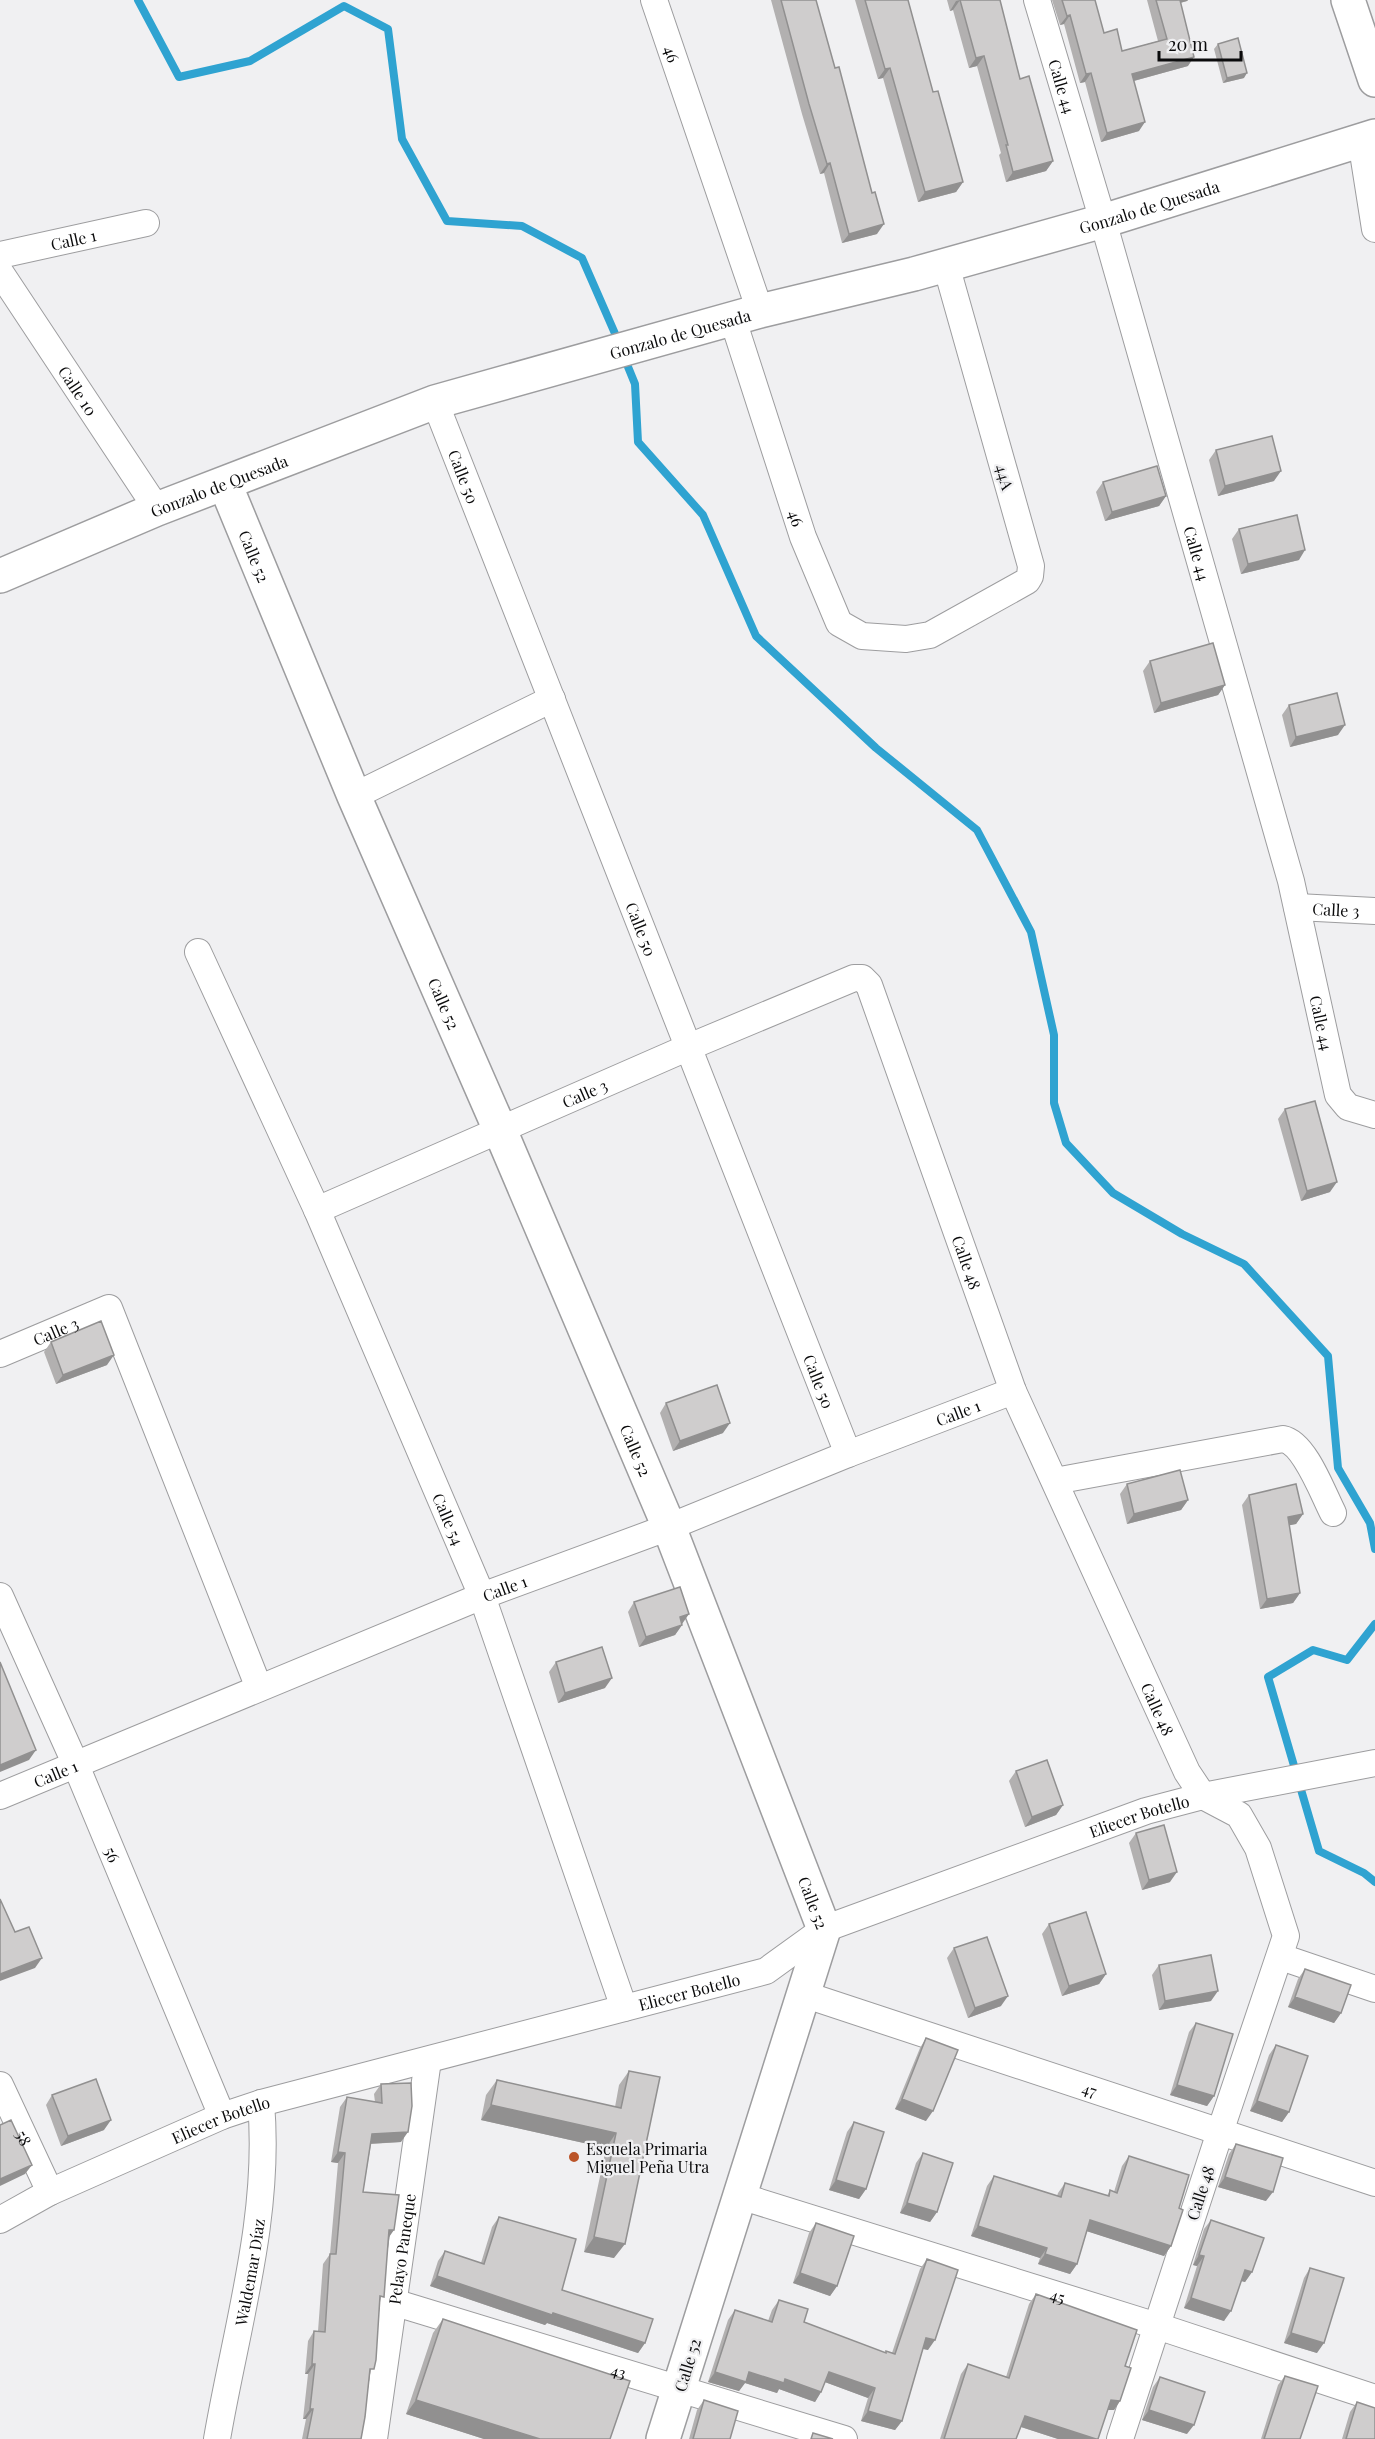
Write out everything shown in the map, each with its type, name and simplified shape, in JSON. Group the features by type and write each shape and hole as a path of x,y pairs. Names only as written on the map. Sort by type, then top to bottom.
{"street":[{"name":"46","path":"654,0 746,316 803,537 839,623 862,636 906,639 930,635"},
{"name":"Calle 44","path":"1037,0 1103,221 1292,881 1338,1095 1348,1107 1375,1115"},
{"path":"1348,0 1375,80"},
{"name":"Gonzalo de Quesada","path":"0,576 157,509 435,402 1103,221 1368,138"},
{"path":"1368,138 1375,229"},
{"name":"Calle 1","path":"0,255 146,223"},
{"name":"44A","path":"930,635 1027,581 1031,566 946,265"},
{"name":"Calle 10","path":"0,272 157,509"},
{"name":"Calle 50","path":"435,402 848,1454"},
{"name":"Calle 52","path":"225,484 354,795 669,1527 824,1929 663,2439"},
{"path":"354,795 552,699"},
{"name":"Calle 3","path":"1297,907 1375,911"},
{"name":"Calle 54","path":"198,952 317,1210 482,1596 624,2008"},
{"name":"Calle 3","path":"317,1210 689,1047 854,978"},
{"name":"Calle 48","path":"854,978 862,978 868,985 1013,1390 1187,1772 1203,1796 1239,1815 1258,1848 1286,1936 1281,1957 1220,2132 1120,2439"},
{"name":"Calle 3","path":"0,1354 110,1308 259,1688"},
{"name":"Calle 1","path":"0,1796 482,1596 669,1527 1013,1390"},
{"path":"1055,1481 1283,1439 1291,1440 1304,1455 1333,1513"},
{"name":"56","path":"0,1596 75,1763 222,2116"},
{"name":"Eliecer Botello","path":"0,2220 50,2192 222,2116 261,2103 766,1971 824,1929 1146,1811 1203,1796 1375,1763"},
{"path":"1281,1957 1375,1989"},
{"name":"47","path":"803,1995 1375,2183"},
{"name":"Pelayo Paneque","path":"374,2439 428,2060"},
{"name":"58","path":"0,2085 50,2192"},
{"name":"Waldemar Díaz","path":"217,2439 252,2258 263,2181 264,2143 261,2103"},
{"name":"45","path":"740,2196 1157,2326 1375,2398"},
{"name":"43","path":"393,2302 844,2439"}],"building":[{"path":"781,0 816,0 835,68 839,67 872,193 875,192 884,224 849,234 830,163 827,164 809,104"},
{"path":"865,0 908,0 933,92 938,91 963,182 925,192 890,68 885,69"},
{"path":"960,0 1000,0 1020,79 1029,76 1053,161 1013,172 984,56 976,58"},
{"path":"1062,0 1095,0 1104,33 1117,29 1122,51 1167,39 1156,0 1180,0 1194,57 1132,74 1145,122 1107,133 1091,73 1086,74 1070,15 1067,16"},
{"path":"1238,38 1247,73 1227,78 1218,44"},
{"path":"1272,436 1281,471 1225,486 1216,450"},
{"path":"1157,466 1166,496 1112,512 1103,482"},
{"path":"1297,515 1305,550 1248,564 1239,529"},
{"path":"1213,643 1225,685 1161,703 1150,661"},
{"path":"1337,693 1345,725 1296,737 1289,705"},
{"path":"1315,1101 1337,1182 1307,1191 1285,1109"},
{"path":"101,1321 114,1355 63,1375 51,1342"},
{"path":"717,1385 730,1423 680,1441 666,1403"},
{"path":"1180,1470 1188,1500 1134,1514 1127,1484"},
{"path":"1296,1484 1303,1514 1288,1517 1300,1593 1267,1599 1249,1495"},
{"path":"680,1587 689,1614 680,1617 682,1625 646,1637 634,1602"},
{"path":"602,1647 612,1678 565,1693 556,1662"},
{"path":"0,1662 36,1750 0,1765"},
{"path":"1047,1760 1063,1805 1032,1817 1016,1771"},
{"path":"1164,1825 1177,1872 1149,1880 1136,1833"},
{"path":"0,1899 15,1932 29,1927 42,1958 0,1974"},
{"path":"1086,1912 1106,1974 1069,1986 1049,1924"},
{"path":"987,1937 1008,1996 975,2008 954,1948"},
{"path":"1211,1955 1218,1991 1165,2001 1159,1965"},
{"path":"1305,1969 1351,1985 1341,2013 1295,1997"},
{"path":"1196,2023 1233,2034 1214,2096 1177,2085"},
{"path":"926,2038 958,2050 933,2111 902,2099"},
{"path":"1276,2045 1308,2056 1289,2112 1257,2101"},
{"path":"629,2071 660,2077 625,2244 594,2237 616,2133 491,2105 497,2080 621,2108"},
{"path":"96,2079 111,2120 68,2136 52,2095"},
{"path":"411,2083 412,2106 408,2132 372,2134 363,2192 399,2195 394,2230 389,2230 384,2297 380,2296 376,2360 374,2369 370,2369 361,2439 307,2439 313,2409 310,2409 315,2364 312,2364 314,2331 325,2332 330,2254 336,2254 345,2153 338,2152 347,2097 382,2103 381,2084"},
{"path":"11,2120 32,2165 0,2179 0,2125"},
{"path":"854,2122 884,2132 866,2189 836,2180"},
{"path":"1236,2144 1283,2158 1273,2192 1225,2177"},
{"path":"923,2153 953,2163 937,2212 907,2203"},
{"path":"1129,2156 1189,2175 1179,2208 1183,2210 1171,2246 1090,2220 1077,2264 1045,2254 1047,2248 978,2226 994,2176 1061,2197 1065,2183 1109,2196 1110,2190 1117,2193"},
{"path":"499,2217 576,2239 562,2290 653,2319 645,2343 553,2313 552,2315 437,2276 445,2251 484,2264"},
{"path":"1211,2220 1264,2238 1252,2272 1245,2270 1231,2311 1191,2298 1204,2256 1199,2255"},
{"path":"816,2223 854,2236 837,2286 800,2273"},
{"path":"927,2259 958,2270 935,2340 926,2338 902,2421 868,2411 875,2388 829,2372 821,2392 785,2379 784,2383 749,2372 746,2382 715,2372 735,2310 772,2322 779,2300 808,2309 804,2322 886,2353 886,2351 895,2354"},
{"path":"1310,2268 1344,2278 1324,2343 1291,2333"},
{"path":"1036,2294 1137,2330 1125,2366 1131,2368 1120,2401 1111,2400 1098,2439 1025,2416 1016,2439 944,2439 968,2364 1009,2378"},
{"path":"443,2319 630,2381 610,2439 540,2439 416,2400"},
{"path":"1285,2376 1318,2386 1300,2439 1264,2439"},
{"path":"1160,2377 1205,2392 1194,2425 1149,2410"},
{"path":"704,2400 738,2411 730,2439 693,2439"},
{"path":"1357,2402 1375,2408 1375,2439 1346,2439"},
{"path":"813,2433 833,2439 811,2439"}],"waterway":[{"path":"138,0 179,77 250,61 344,6 388,29 402,139 447,221 522,226 582,258 620,345"},
{"path":"624,357 635,384 638,442 703,515 756,636 876,748 977,830 1031,932 1054,1035 1054,1103 1066,1143 1113,1193 1182,1234 1244,1264 1328,1356 1338,1468 1370,1523 1375,1549"},
{"path":"1375,1624 1347,1660 1313,1650 1268,1677 1319,1851 1364,1873 1375,1882"}],"place":[{"name":"Escuela Primaria Miguel Peña Utra","path":"574,2157"}]}
